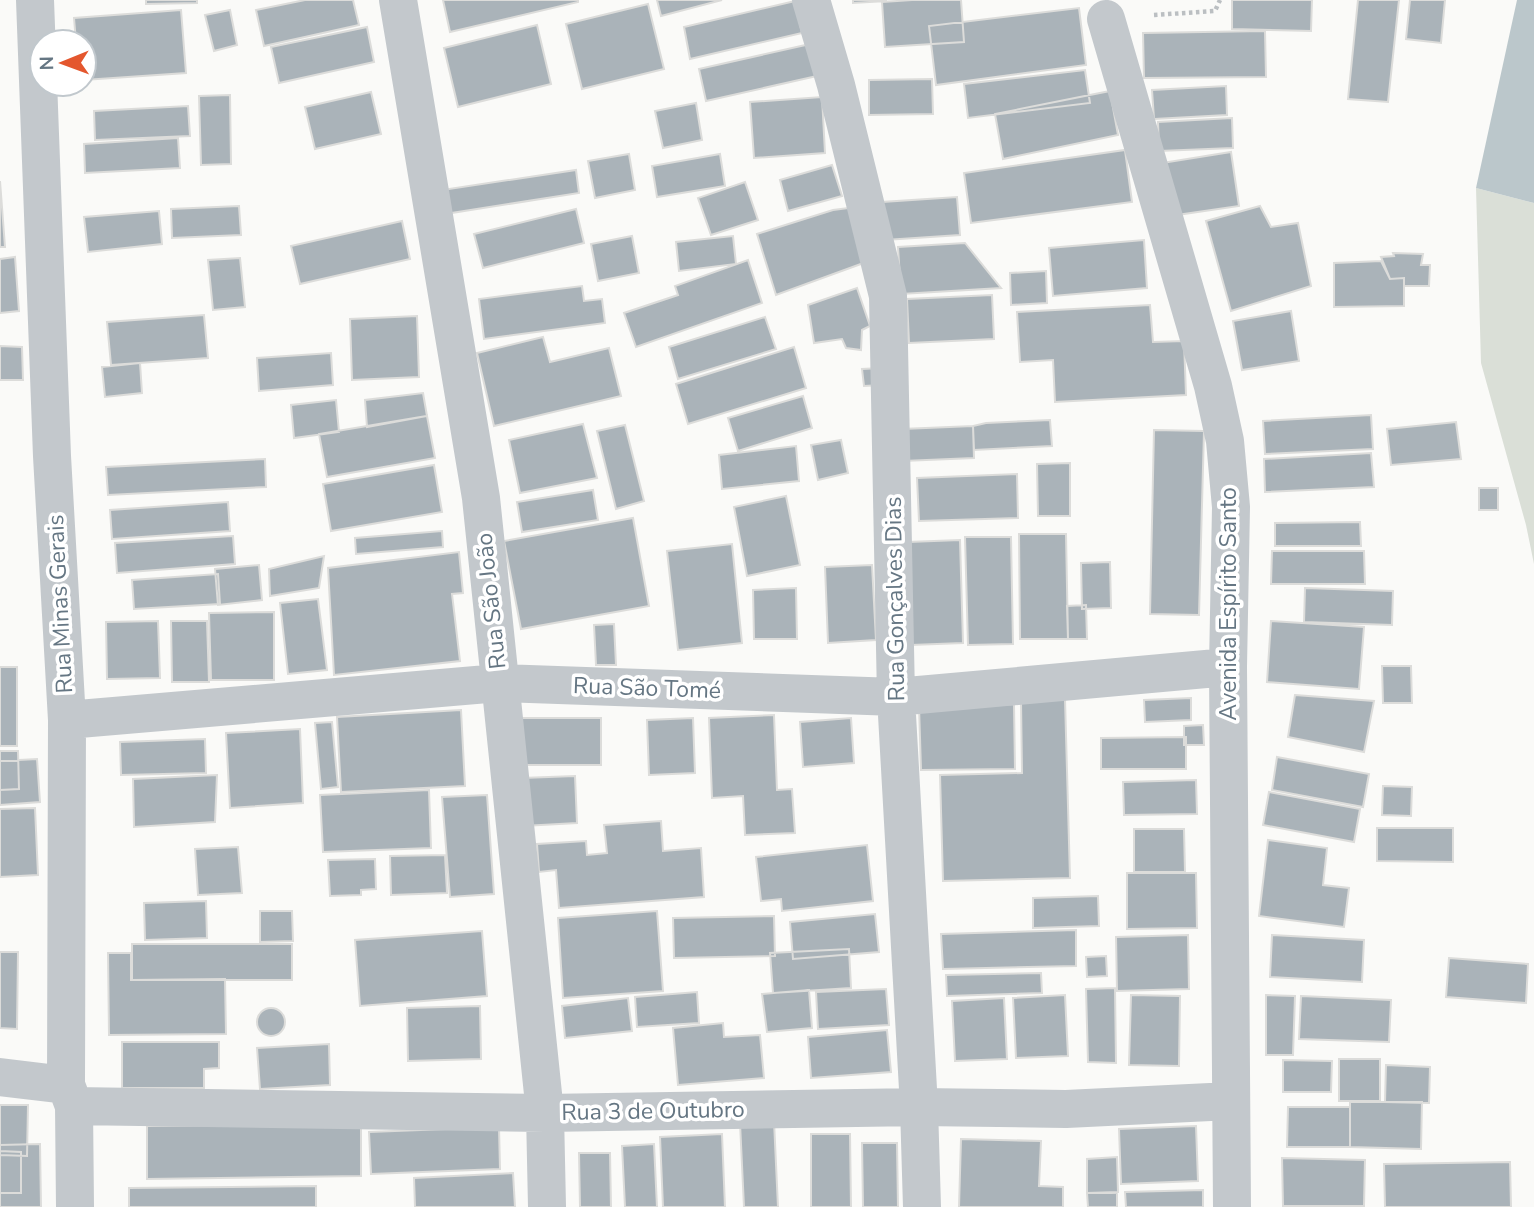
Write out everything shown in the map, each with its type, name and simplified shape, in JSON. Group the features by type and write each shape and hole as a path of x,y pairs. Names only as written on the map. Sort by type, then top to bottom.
{"street":[{"name":"Rua Minas Gerais","path":"36,0 52,456 67,720 70,1095 75,1207"},
{"name":"Rua São João","path":"398,0 481,498 545,1113 547,1207"},
{"name":"Rua Gonçalves Dias","path":"811,0 836,85 888,296 896,697 922,1207"},
{"name":"Avenida Espírito Santo","path":"1106,19 1213,386 1225,441 1231,507 1228,667 1232,1207"},
{"name":"Rua São Tomé","path":"67,720 499,683 896,697 1228,667"},
{"name":"Rua 3 de Outubro","path":"0,1077 70,1095 545,1113 919,1107 1066,1109 1231,1101"}],"path":[{"path":"1106,19 1215,10 1220,0"}],"shaded area":[{"path":"1517,0 1534,0 1534,203 1476,188"},
{"path":"1476,188 1534,203 1534,564 1526,525 1481,363"}],"building":[{"path":"146,0 197,0 197,3 146,4"},
{"path":"305,0 353,0 359,25 264,46 256,10"},
{"path":"443,0 578,0 578,2 450,32"},
{"path":"657,0 722,0 661,16"},
{"path":"853,0 886,0 886,1 853,3"},
{"path":"961,0 964,42 885,47 882,2"},
{"path":"1232,0 1312,0 1311,31 1232,29"},
{"path":"1358,0 1399,0 1388,102 1348,99"},
{"path":"1410,0 1445,0 1441,43 1406,39"},
{"path":"795,1 802,33 690,59 684,27"},
{"path":"648,4 664,69 582,89 566,24"},
{"path":"1079,8 1086,65 936,85 929,26"},
{"path":"181,10 186,73 98,79 98,28 75,28 74,18"},
{"path":"230,10 237,45 214,51 205,15"},
{"path":"537,25 551,84 458,107 444,48"},
{"path":"367,27 374,62 279,83 271,47"},
{"path":"1265,31 1266,77 1144,78 1143,33"},
{"path":"810,44 817,76 706,101 699,69"},
{"path":"1085,70 1090,103 968,118 964,84"},
{"path":"932,79 933,114 869,115 869,80"},
{"path":"1226,86 1227,115 1154,119 1152,90"},
{"path":"1110,91 1118,135 1003,159 995,114"},
{"path":"371,92 381,134 315,149 305,107"},
{"path":"230,95 231,164 201,165 199,96"},
{"path":"822,97 825,153 754,158 750,102"},
{"path":"696,103 702,140 663,148 655,111"},
{"path":"188,106 190,136 95,140 94,111"},
{"path":"1232,118 1233,148 1159,151 1158,122"},
{"path":"178,138 180,168 85,173 84,144"},
{"path":"1125,150 1132,202 971,223 964,173"},
{"path":"1231,152 1239,206 1170,216 1162,163"},
{"path":"629,154 635,190 595,198 588,161"},
{"path":"720,154 725,186 657,197 652,166"},
{"path":"832,165 842,196 788,211 780,180"},
{"path":"576,170 579,193 445,214 442,190"},
{"path":"0,181 5,247 0,247"},
{"path":"745,182 758,220 711,235 698,198"},
{"path":"957,197 960,235 885,240 882,202"},
{"path":"239,206 241,235 172,238 171,209"},
{"path":"1260,206 1271,227 1298,223 1311,286 1231,311 1206,221"},
{"path":"856,207 869,261 776,295 757,234 833,210"},
{"path":"576,209 584,243 483,268 474,234"},
{"path":"159,211 162,244 88,252 84,217"},
{"path":"402,221 410,259 300,284 291,246"},
{"path":"632,236 639,273 598,281 591,244"},
{"path":"733,236 736,264 679,271 676,242"},
{"path":"1144,240 1147,288 1053,296 1049,248"},
{"path":"965,243 1001,288 901,294 898,247"},
{"path":"1393,253 1423,254 1421,265 1430,265 1429,286 1404,286 1404,278 1390,279 1381,257 1394,256"},
{"path":"15,257 19,311 0,313 0,259"},
{"path":"240,258 245,307 213,310 208,260"},
{"path":"748,260 762,303 636,347 624,313 678,295 675,286"},
{"path":"1381,261 1390,279 1404,278 1404,306 1334,307 1334,263"},
{"path":"1046,271 1047,303 1011,305 1010,273"},
{"path":"582,286 584,301 602,299 605,323 484,339 479,299"},
{"path":"857,288 870,326 862,330 861,350 846,348 842,339 814,343 808,305"},
{"path":"992,295 994,339 909,343 907,299"},
{"path":"1150,305 1153,342 1184,341 1186,395 1055,402 1053,360 1020,362 1017,312"},
{"path":"1291,311 1299,361 1242,370 1233,321"},
{"path":"204,315 208,358 111,365 107,322"},
{"path":"417,316 419,377 352,380 350,319"},
{"path":"765,317 776,349 678,379 669,347"},
{"path":"543,337 550,362 609,348 621,396 494,426 477,353"},
{"path":"0,346 22,347 23,380 0,380"},
{"path":"794,347 806,388 688,424 676,384"},
{"path":"331,353 333,385 259,391 257,358"},
{"path":"140,363 142,393 105,397 102,367"},
{"path":"881,368 882,385 864,386 862,369"},
{"path":"423,393 427,416 367,427 365,400"},
{"path":"803,396 812,428 738,451 728,418"},
{"path":"336,400 339,432 294,438 291,405"},
{"path":"1371,415 1373,449 1265,454 1263,421"},
{"path":"427,416 435,458 327,477 319,434"},
{"path":"1050,420 1052,446 974,450 973,426"},
{"path":"1456,422 1461,459 1391,465 1387,429"},
{"path":"583,424 597,478 520,493 509,440"},
{"path":"625,425 644,501 616,509 597,431"},
{"path":"973,426 974,458 903,461 902,429"},
{"path":"1154,430 1204,431 1199,615 1150,614"},
{"path":"841,440 848,473 818,480 811,445"},
{"path":"796,446 799,481 722,489 719,455"},
{"path":"1371,453 1374,487 1265,492 1264,459"},
{"path":"265,459 266,487 108,495 106,467"},
{"path":"1070,463 1070,516 1038,516 1037,464"},
{"path":"434,465 442,512 331,531 323,484"},
{"path":"1017,474 1018,518 919,521 917,478"},
{"path":"1479,488 1498,488 1498,510 1479,510"},
{"path":"593,490 598,520 522,532 517,502"},
{"path":"786,496 800,565 747,576 734,507"},
{"path":"228,502 230,531 112,539 110,510"},
{"path":"633,518 649,606 521,629 504,541"},
{"path":"1360,522 1361,546 1275,546 1275,523"},
{"path":"442,531 443,547 356,554 355,538"},
{"path":"1019,534 1066,534 1068,639 1020,639"},
{"path":"233,536 235,564 117,573 115,543"},
{"path":"965,537 1011,537 1013,644 968,645"},
{"path":"960,540 963,643 911,645 908,542"},
{"path":"732,544 742,643 678,650 667,551"},
{"path":"1272,551 1364,551 1365,584 1271,584"},
{"path":"459,552 463,593 452,594 460,661 334,675 328,568"},
{"path":"324,556 319,588 270,596 269,569"},
{"path":"1110,562 1111,608 1082,609 1081,563"},
{"path":"259,565 262,600 218,605 215,569"},
{"path":"872,565 876,640 828,643 825,567"},
{"path":"218,574 220,604 134,609 132,580"},
{"path":"796,588 797,639 754,639 753,590"},
{"path":"1305,588 1393,591 1392,625 1304,622"},
{"path":"318,599 327,670 288,674 280,603"},
{"path":"1086,605 1087,639 1068,639 1067,606"},
{"path":"274,612 274,680 211,680 209,613"},
{"path":"158,621 160,678 107,679 106,622"},
{"path":"171,621 207,621 209,682 172,682"},
{"path":"1271,621 1364,627 1359,689 1267,682"},
{"path":"614,624 616,665 596,665 594,625"},
{"path":"1382,666 1411,666 1412,703 1383,703"},
{"path":"0,667 17,667 17,746 0,746"},
{"path":"1295,695 1374,701 1364,752 1288,737"},
{"path":"1191,698 1191,720 1145,722 1144,700"},
{"path":"1065,699 1070,878 943,881 940,775 1022,773 1021,701"},
{"path":"1014,704 1015,769 921,770 919,706"},
{"path":"461,710 465,786 341,792 337,717"},
{"path":"774,715 777,790 792,789 795,833 745,835 743,796 712,798 709,718"},
{"path":"516,718 601,718 601,765 516,765"},
{"path":"693,718 695,773 649,775 647,720"},
{"path":"851,718 854,763 803,767 800,722"},
{"path":"332,722 338,787 321,789 315,723"},
{"path":"1203,725 1204,745 1184,745 1184,726"},
{"path":"300,729 303,803 230,808 226,733"},
{"path":"1186,737 1186,769 1101,769 1101,738"},
{"path":"205,739 206,773 121,775 120,742"},
{"path":"0,751 18,751 19,789 0,790"},
{"path":"1277,757 1369,774 1363,807 1272,790"},
{"path":"37,759 40,802 0,805 0,761"},
{"path":"217,775 215,822 134,827 133,779"},
{"path":"575,776 577,823 523,826 522,778"},
{"path":"1196,780 1197,814 1124,815 1123,782"},
{"path":"1383,786 1412,787 1411,816 1382,815"},
{"path":"429,790 431,848 323,852 320,795"},
{"path":"1269,792 1360,809 1354,842 1263,825"},
{"path":"487,795 494,894 450,897 442,797"},
{"path":"35,808 38,875 0,877 0,809"},
{"path":"661,821 663,851 701,848 704,897 559,908 556,870 539,872 537,844 586,841 587,855 607,853 604,825"},
{"path":"1377,828 1453,828 1453,862 1377,861"},
{"path":"1134,829 1184,829 1185,872 1134,872"},
{"path":"1268,840 1327,848 1323,885 1349,888 1344,927 1259,916"},
{"path":"867,845 873,901 782,911 781,899 761,901 756,857"},
{"path":"238,847 242,893 198,895 195,849"},
{"path":"445,855 447,893 391,895 390,856"},
{"path":"375,859 376,889 361,890 361,895 330,896 328,860"},
{"path":"1127,873 1196,873 1197,928 1127,929"},
{"path":"1098,896 1099,926 1033,928 1033,898"},
{"path":"206,901 207,938 145,940 144,903"},
{"path":"260,911 292,911 293,941 260,942"},
{"path":"657,911 663,991 563,998 558,918"},
{"path":"875,914 879,952 793,959 790,922"},
{"path":"774,916 775,956 674,958 673,918"},
{"path":"1076,930 1076,966 943,969 941,934"},
{"path":"482,931 487,996 360,1006 355,940"},
{"path":"1188,935 1189,989 1117,991 1116,937"},
{"path":"1272,935 1364,940 1362,982 1270,977"},
{"path":"132,944 292,944 292,980 132,980"},
{"path":"849,949 851,988 773,993 770,953"},
{"path":"0,952 18,952 17,1029 0,1028"},
{"path":"108,953 131,953 131,980 225,979 226,1034 109,1035"},
{"path":"1106,956 1107,976 1087,977 1086,957"},
{"path":"1449,958 1528,964 1526,1003 1446,997"},
{"path":"1041,973 1042,993 947,996 946,975"},
{"path":"1115,988 1116,1063 1088,1062 1086,989"},
{"path":"886,989 889,1025 818,1029 816,992"},
{"path":"809,990 812,1028 767,1032 762,994"},
{"path":"697,992 699,1023 637,1027 635,997"},
{"path":"1065,995 1068,1056 1016,1058 1013,998"},
{"path":"1131,995 1180,996 1179,1066 1129,1065"},
{"path":"1266,995 1295,996 1293,1055 1266,1055"},
{"path":"1301,996 1391,1000 1389,1042 1299,1039"},
{"path":"628,998 632,1031 565,1038 562,1006"},
{"path":"1004,998 1007,1059 955,1061 952,1001"},
{"path":"480,1006 481,1059 408,1061 407,1008"},
{"path":"271,1008 281,1012 285,1022 281,1032 271,1036 261,1032 257,1022 261,1012"},
{"path":"723,1023 724,1037 760,1035 764,1078 678,1085 673,1028"},
{"path":"887,1030 891,1072 811,1078 808,1037"},
{"path":"122,1042 219,1042 219,1068 204,1069 204,1088 122,1088"},
{"path":"329,1044 330,1085 260,1089 257,1048"},
{"path":"1339,1059 1380,1059 1380,1101 1339,1101"},
{"path":"1283,1060 1332,1061 1331,1092 1283,1092"},
{"path":"1386,1065 1430,1067 1429,1103 1385,1102"},
{"path":"1350,1102 1422,1102 1421,1149 1350,1147"},
{"path":"0,1105 28,1105 27,1156 0,1155"},
{"path":"1288,1107 1350,1107 1350,1147 1287,1147"},
{"path":"774,1121 778,1207 744,1207 740,1123"},
{"path":"361,1124 361,1176 147,1179 147,1126"},
{"path":"1196,1126 1198,1181 1121,1184 1119,1129"},
{"path":"499,1127 500,1169 371,1174 369,1132"},
{"path":"722,1134 725,1207 663,1207 660,1137"},
{"path":"811,1134 850,1134 851,1207 811,1207"},
{"path":"961,1139 1041,1141 1039,1186 1063,1187 1063,1207 959,1207"},
{"path":"862,1143 897,1143 898,1207 863,1207"},
{"path":"40,1144 41,1207 0,1207 0,1145"},
{"path":"654,1144 657,1207 625,1207 622,1146"},
{"path":"0,1151 21,1152 21,1193 0,1193"},
{"path":"579,1153 610,1153 611,1207 580,1207"},
{"path":"1117,1157 1118,1192 1087,1193 1087,1159"},
{"path":"1282,1158 1365,1160 1364,1206 1283,1206"},
{"path":"1510,1162 1511,1207 1385,1207 1384,1164"},
{"path":"513,1173 515,1207 415,1207 414,1178"},
{"path":"316,1186 316,1207 129,1207 129,1188"},
{"path":"1203,1190 1203,1207 1126,1207 1125,1192"},
{"path":"1087,1193 1117,1193 1117,1207 1088,1207"}]}
